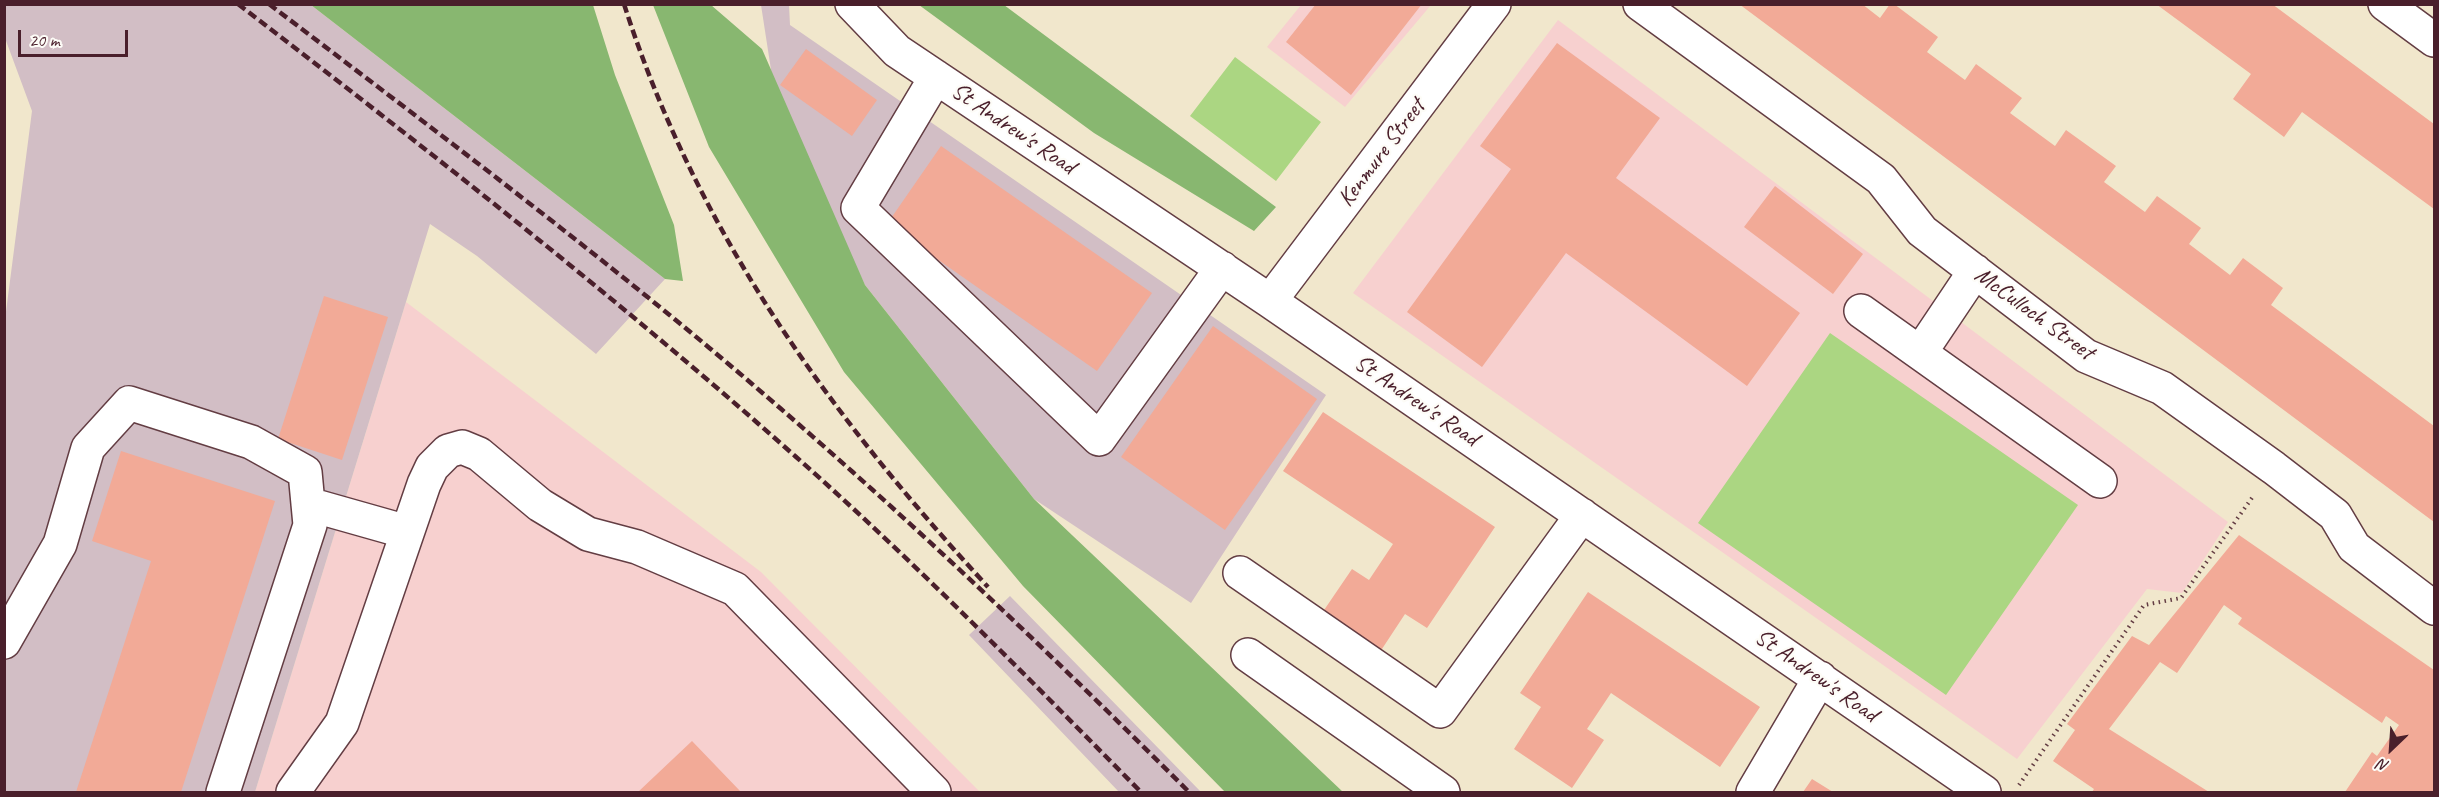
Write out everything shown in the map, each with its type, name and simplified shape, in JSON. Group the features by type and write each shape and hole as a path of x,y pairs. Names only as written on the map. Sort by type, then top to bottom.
{"street":[{"name":"St Andrew's Road","path":"852,4 897,51 1222,268 1984,792"},
{"name":"Kenmure Street","path":"1270,301 1494,4"},
{"name":"McCulloch Street","path":"1640,4 1881,179 1922,231 2086,356 2162,388 2274,468 2335,515 2354,547 2434,608"},
{"path":"2385,4 2434,40"},
{"path":"936,77 858,208 1099,439 1222,268"},
{"path":"1920,353 1975,271"},
{"path":"1861,312 2100,481"},
{"path":"4,642 60,544 88,448 129,403 252,442 305,472 310,525 223,792"},
{"path":"293,792 342,723 407,532 432,467 448,451 462,447 479,454 540,506 588,534 637,547 735,589 934,792"},
{"path":"308,504 407,532"},
{"path":"1240,573 1440,711 1582,515"},
{"path":"1248,655 1443,792"},
{"path":"1753,792 1820,678"}],"path":[{"path":"4,118 4,223"},
{"path":"2014,792 2144,605 2181,598 2274,468"}],"shaded area":[{"path":"5,5 311,5 665,279 596,354 477,256 430,224 255,792 5,792 4,327 32,111 5,38"},
{"path":"761,5 789,5 790,25 1326,395 1191,603 1034,499 865,285 778,115"},
{"path":"1301,5 1431,5 1345,107 1267,47"},
{"path":"1558,20 2228,522 2182,593 2147,589 2017,759 1353,293"},
{"path":"406,302 761,572 980,792 255,792"},
{"path":"1010,596 1201,792 1119,792 969,635"}],"green space":[{"path":"311,5 593,5 615,75 674,225 683,281 665,279"},
{"path":"653,5 711,5 762,49 865,285 1034,499 1343,792 1225,792 1023,586 844,372 709,147"},
{"path":"919,5 1004,5 1276,207 1254,231 1094,133"},
{"path":"1235,57 1321,122 1276,181 1190,116"},
{"path":"1830,333 2078,505 1946,695 1698,523"}],"building":[{"path":"1316,4 1422,4 1351,95 1286,42"},
{"path":"1739,4 1862,4 1880,18 1890,4 1894,4 1938,37 1927,52 1965,80 1976,64 2022,98 2010,113 2055,146 2066,130 2116,166 2104,182 2145,212 2157,196 2201,228 2189,244 2230,275 2243,258 2283,288 2271,305 2434,426 2434,522"},
{"path":"2156,4 2272,4 2434,124 2434,209 2302,112 2284,137 2233,99 2251,74"},
{"path":"1557,43 1660,118 1616,178 1800,313 1747,386 1566,253 1482,367 1407,312 1511,169 1480,146"},
{"path":"806,49 877,100 852,136 780,85"},
{"path":"941,146 1152,293 1097,371 887,224"},
{"path":"1775,186 1863,254 1833,294 1744,227"},
{"path":"324,296 388,317 342,460 278,439"},
{"path":"1213,326 1317,399 1225,530 1121,457"},
{"path":"1323,412 1495,527 1427,628 1405,614 1378,655 1320,616 1352,569 1369,580 1393,544 1283,471"},
{"path":"121,451 275,501 181,792 76,792 151,561 92,541"},
{"path":"2239,535 2434,670 2434,792 2345,792 2372,752 2377,756 2399,725 2386,716 2382,723 2238,624 2242,618 2224,605 2177,673 2160,662 2109,729 2209,792 2092,792 2094,789 2053,761 2075,730 2067,724 2132,636 2149,645"},
{"path":"1588,592 1760,707 1720,767 1611,693 1587,729 1604,740 1572,788 1514,749 1541,707 1520,693"},
{"path":"692,741 741,792 638,792"},
{"path":"1812,779 1833,792 1803,792"}],"railway":[{"path":"238,4 521,225 795,456 928,579 1141,792"},
{"path":"269,4 478,163 749,381 942,553 1189,792"},
{"path":"624,4 654,87 689,167 729,243 773,316 874,455 988,587"}]}
